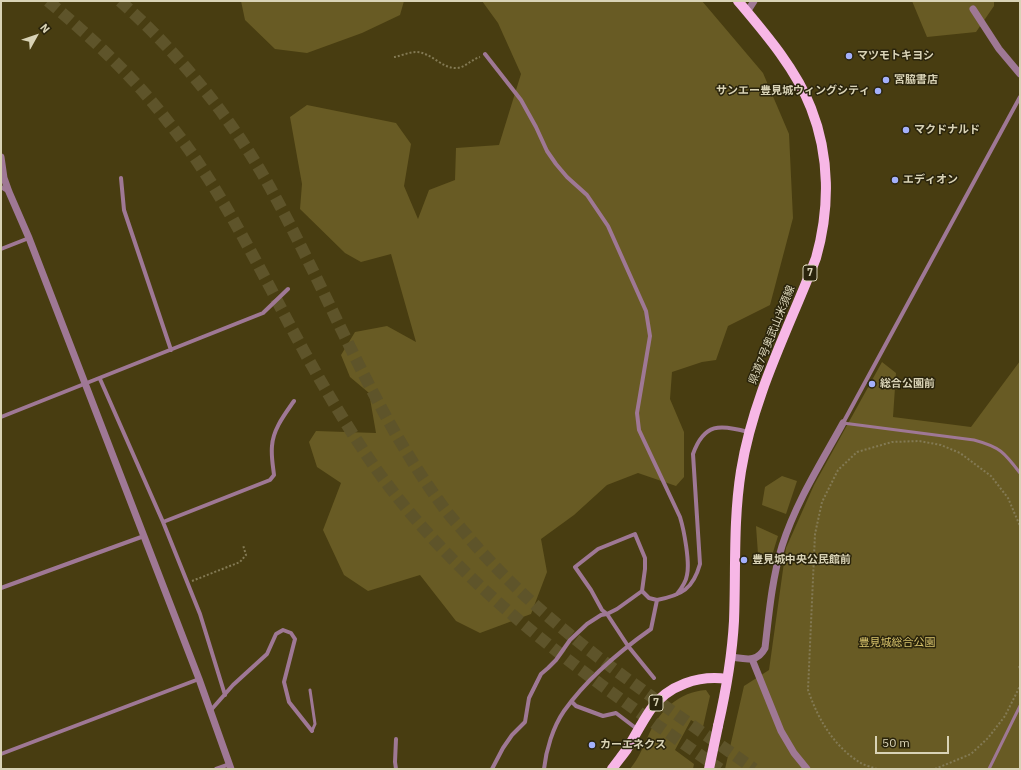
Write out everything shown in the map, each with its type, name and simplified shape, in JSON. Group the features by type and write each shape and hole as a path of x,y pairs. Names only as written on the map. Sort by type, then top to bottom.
{"main road":[{"name":"県道7号奥武山米須線","path":"709,769 725,695 731,657 734,606 735,515 748,432 761,392 816,258 824,220 826,184 825,165 811,108 790,69 738,1"},
{"name":"7","path":"612,769 656,703 668,693 675,688 702,678 714,677 727,679"}],"street":[{"path":"747,12 754,1"},
{"path":"974,9 1000,49 1020,74"},
{"path":"486,54 521,100 547,151 556,164 567,177 587,195 605,221 646,311 650,336 637,413 639,430 680,517 683,527 688,566 687,576 677,594"},
{"path":"731,657 752,659 760,656 765,648 773,580 782,546 799,503 1020,97"},
{"path":"1,158 8,192 29,238 211,710 230,766 216,769"},
{"path":"121,178 124,210 171,350"},
{"path":"1,187 8,192"},
{"path":"1,249 29,238"},
{"path":"1,417 263,313 288,288"},
{"path":"100,378 163,522 200,614 225,695"},
{"path":"163,522 270,480 274,475 272,446 276,432 282,418 294,400"},
{"path":"642,591 649,598 657,600 672,597 685,590 696,577 700,564 693,454 697,442 706,432 718,427 732,427 748,432"},
{"path":"492,769 512,735 525,722 529,698 541,674 556,660 570,640 587,624 601,615 607,614 617,610 642,591 645,558 635,534 598,549 575,567 591,590 602,610 607,614 628,646 654,678"},
{"path":"1,588 144,536"},
{"path":"544,769 545,755 556,725 564,712 589,682 628,646 651,629 657,600"},
{"path":"211,710 233,685 267,654 276,634 282,630 291,633 295,639 284,682 289,702 312,731"},
{"path":"752,659 781,730 794,753 807,769"},
{"path":"1,754 199,679"},
{"path":"572,702 576,706 604,716 616,713 637,730"},
{"path":"396,739 396,769"}],"lane":[{"path":"843,423 974,440 990,444 1001,450 1020,473"},
{"path":"310,690 315,724 312,731"},
{"path":"989,769 1020,706"}],"path":[{"path":"394,58 415,52 421,52 446,66 456,68 465,66 474,59 486,54"},
{"path":"877,769 860,763 840,748 815,710 808,690 815,534 822,502 838,470 857,452 892,442 919,441 940,445 960,453 991,476 1008,498 1020,526"},
{"path":"187,583 240,562 246,555 243,545"},
{"path":"935,769 971,754 988,738 1005,716 1020,686"}],"green space":[{"path":"241,1 404,1 400,15 362,33 307,53 275,49 245,20"},
{"path":"482,1 702,1 763,73 789,134 793,218 770,305 728,326 716,360 702,362 672,372 670,399 684,432 684,477 676,486 638,473 607,485 574,515 541,539 547,572 531,614 480,633 456,621 420,575 368,591 344,575 323,530 341,483 317,467 309,442 316,431 376,433 369,393 350,377 341,355 355,332 387,326 416,342 391,254 361,262 345,253 300,209 302,184 290,117 307,105 396,123 411,144 404,186 418,219 429,190 455,180 456,148 499,145 521,74 498,23"},
{"path":"912,1 994,1 994,6 976,32 927,37"},
{"name":"豊見城総合公園","path":"1020,361 1020,769 725,769 744,686 769,670 786,548 814,485 882,362 896,373 893,417 971,427"},
{"path":"782,476 797,481 786,514 762,505 765,487"},
{"path":"756,526 778,536 770,562 758,554"},
{"path":"706,690 710,696 703,727 691,720 675,750 694,764 693,769 630,769 638,757 654,725 665,710 679,698 687,694"}],"tunnel":[{"path":"48,1 81,29 127,74 156,106 184,142 237,226 333,402 374,466 410,512 448,555 490,595 534,632 625,703 720,769"},
{"path":"120,1 142,21 184,66 204,89 241,139 272,191 354,355 397,436 421,474 450,515 501,573 569,634 642,690 754,769"}],"place":[{"name":"マツモトキヨシ","path":"849,56"},
{"name":"宮脇書店","path":"886,80"},
{"name":"サンエー豊見城ウィングシティ","path":"878,91"},
{"name":"マクドナルド","path":"906,130"},
{"name":"エディオン","path":"895,180"},
{"name":"総合公園前","path":"872,384"},
{"name":"豊見城中央公民館前","path":"744,560"},
{"name":"カーエネクス","path":"592,745"}]}
